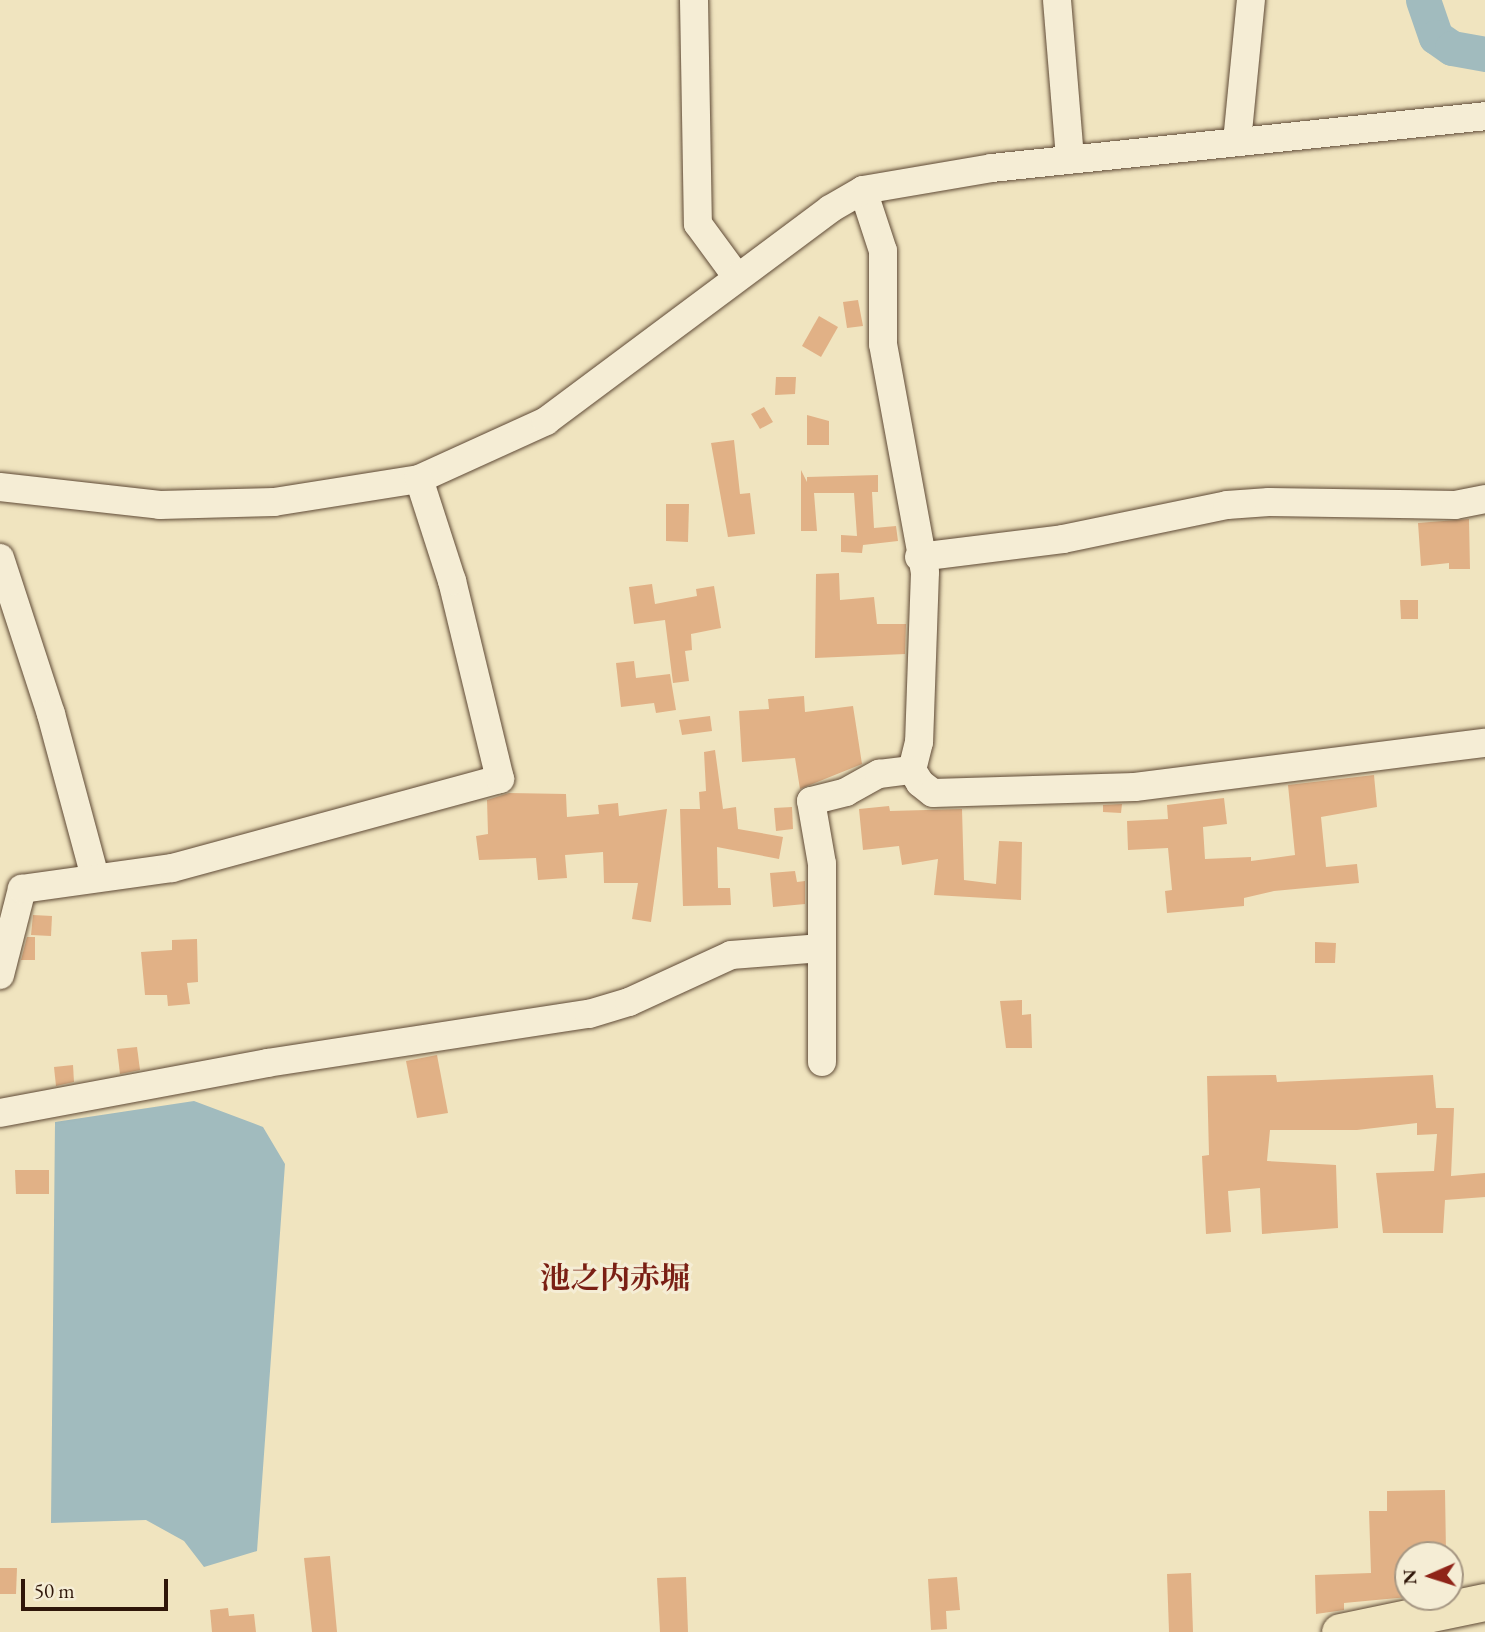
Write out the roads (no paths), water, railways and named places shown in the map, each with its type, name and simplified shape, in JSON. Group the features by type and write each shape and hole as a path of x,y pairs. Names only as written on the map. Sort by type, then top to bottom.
{"main road":[{"path":"1340,1632 1485,1602"}],"street":[{"path":"694,0 698,225 737,277"},
{"path":"1057,0 1070,159"},
{"path":"1237,142 1251,0"},
{"path":"0,487 160,505 274,502 419,479 546,421 737,277 863,190 1070,159 1485,116"},
{"path":"863,190 883,251 883,344 919,557 925,572 925,640 919,743 912,770"},
{"path":"0,975 22,889 172,868 257,848 500,779 452,581 419,479"},
{"path":"919,557 1063,538 1227,505 1269,502 1455,505 1485,499"},
{"path":"0,558 51,714 95,877"},
{"path":"912,770 933,793 1135,787 1485,743"},
{"path":"822,1062 822,864 811,801 846,792 878,774 912,770"},
{"path":"0,1113 267,1063 589,1014 629,1002 731,955 822,948"}],"water":[{"path":"194,1101 263,1127 285,1164 257,1551 204,1567 184,1541 146,1520 51,1523 55,1122"}],"waterway":[{"path":"1423,0 1436,37 1452,48 1485,54"}],"district":[{"name":"池之内赤堀","path":"615,1278"}]}
